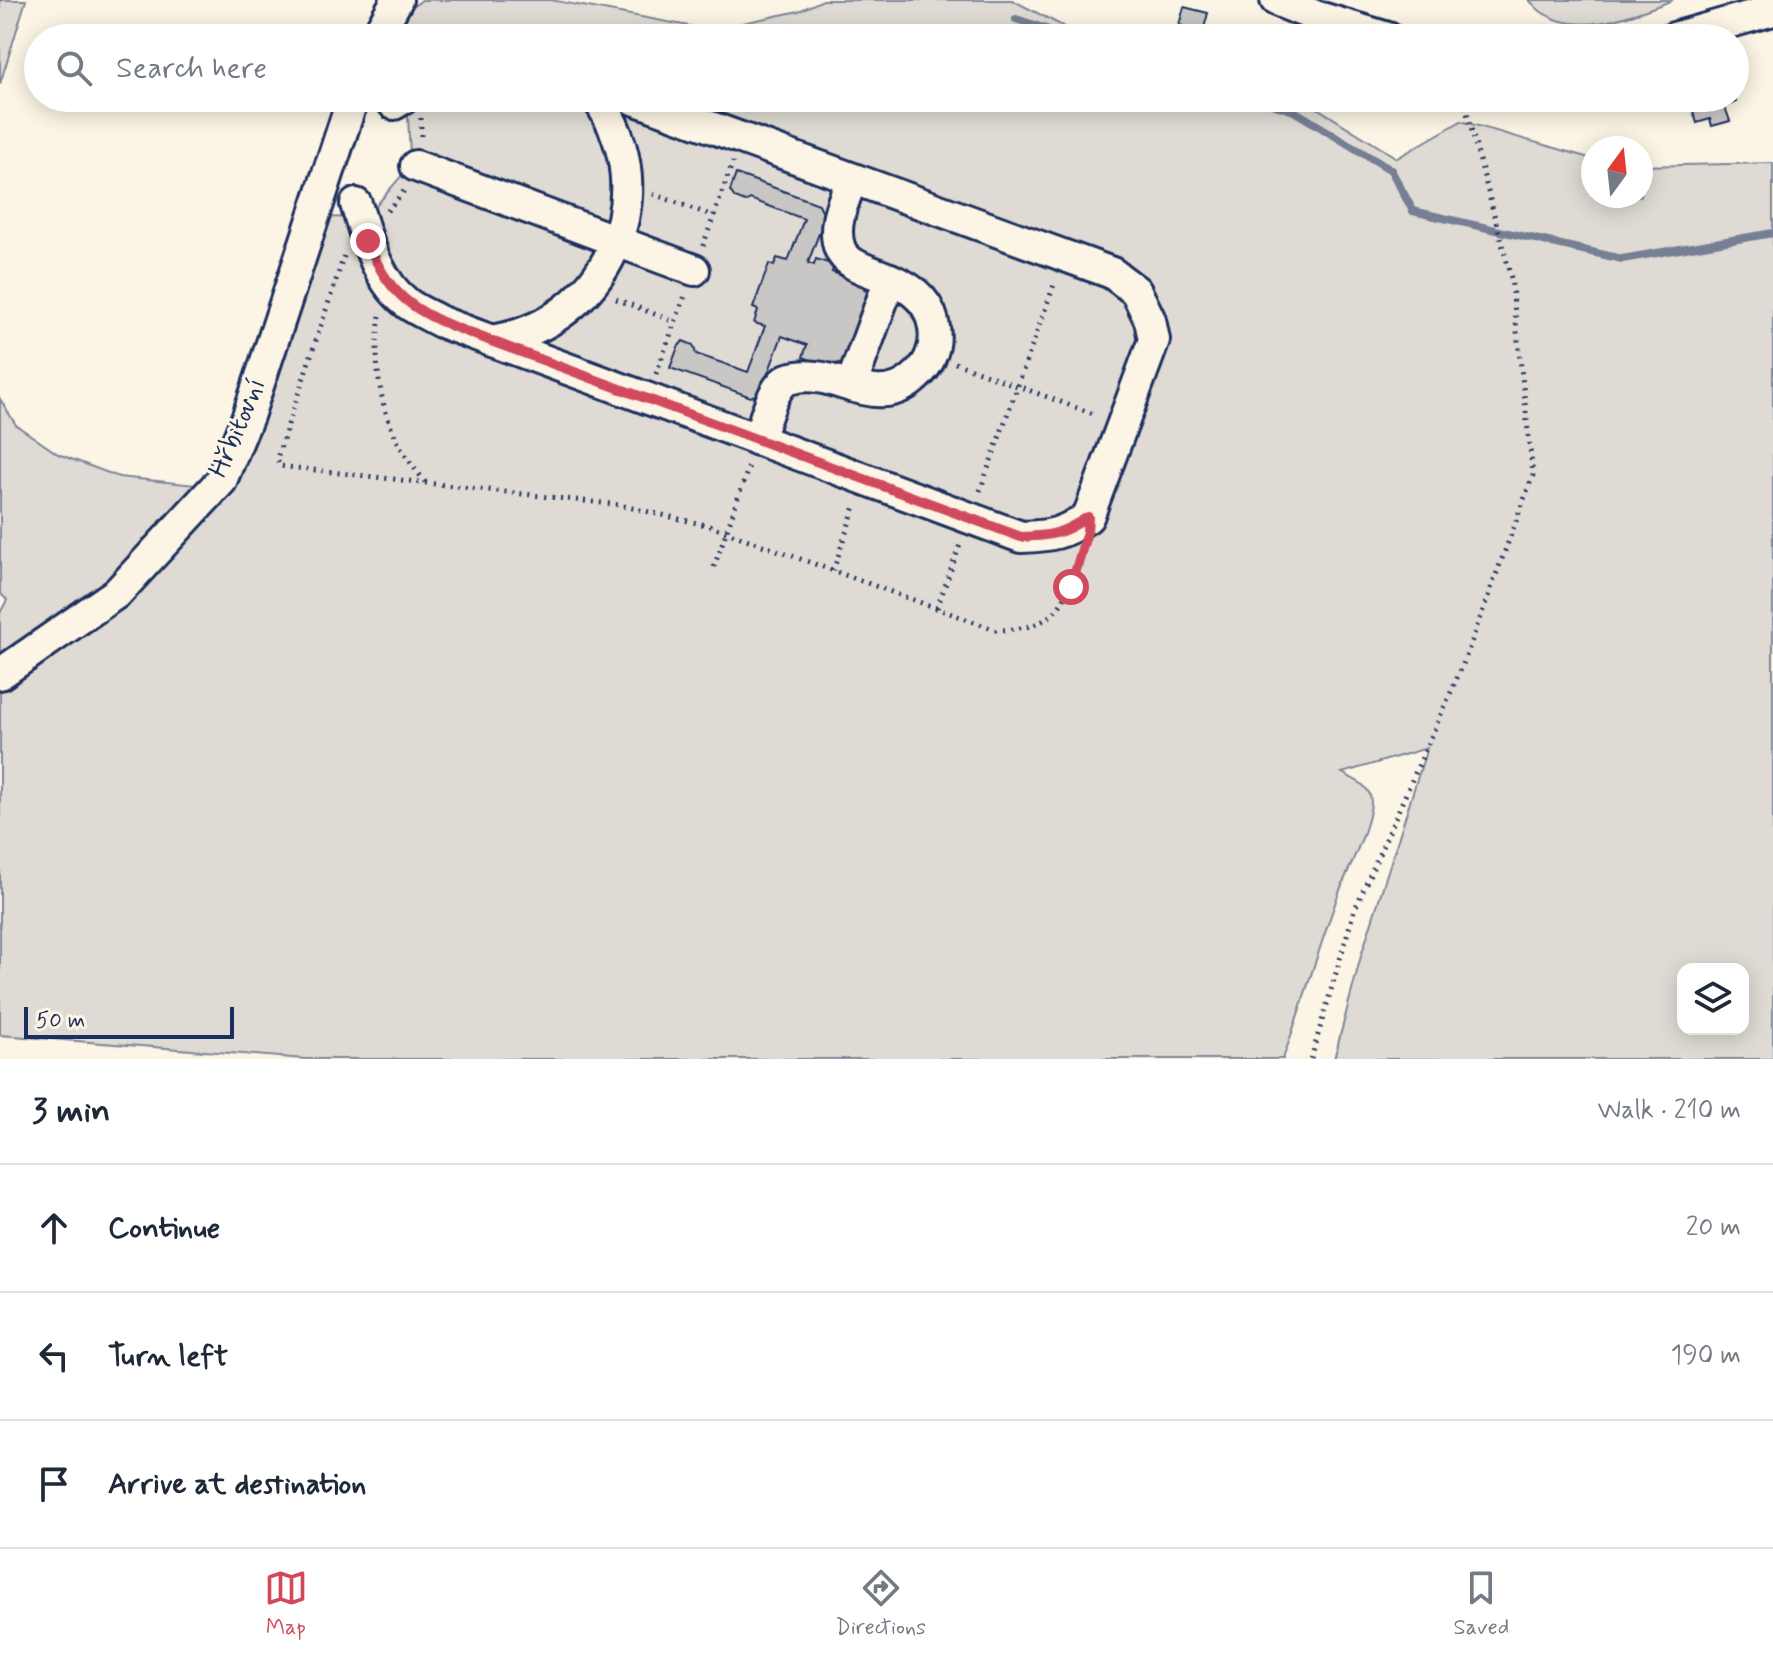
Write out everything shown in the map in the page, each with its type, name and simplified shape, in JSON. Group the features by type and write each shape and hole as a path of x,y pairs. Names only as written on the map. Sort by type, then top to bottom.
{"street":[{"path":"384,24 397,0"},
{"path":"1276,0 1342,24"},
{"path":"1724,24 1773,10"},
{"name":"Hřbitovní","path":"0,674 118,592 221,481 248,416 348,112"},
{"path":"491,341 536,329 561,314 589,289 605,266 617,240 624,213 626,184 617,137 606,112"},
{"path":"356,204 374,259 389,284 407,303 441,322 1021,537 1068,531 1088,517 1154,340 1150,320 1136,291 1112,273 669,112"},
{"path":"416,166 694,270"},
{"path":"758,440 775,392 787,379 811,374 872,392 890,391 907,384 922,371 931,355 935,339 933,322 925,303 915,291 847,261 840,248 836,233 852,179"},
{"path":"851,386 890,279"}],"path":[{"path":"1311,1059 1354,911 1462,667 1533,475 1511,278 1467,112"},
{"path":"626,184 713,216"},
{"path":"368,241 350,250 343,258 277,458 279,466 619,505 710,526 996,630 1020,630 1041,623 1061,606 1071,587 1087,532 1088,517"},
{"path":"937,608 1064,256"},
{"path":"389,284 379,319 376,354 380,389 390,423 405,455 426,483"},
{"path":"589,289 675,322"},
{"path":"931,355 1122,425"},
{"path":"714,567 758,440"},
{"path":"833,571 864,479"}],"shaded area":[{"path":"0,0 26,0 0,84"},
{"path":"422,0 551,0 678,24 398,24 407,11"},
{"path":"823,0 1012,0 1059,24 738,24 799,11"},
{"path":"1529,0 1673,0 1625,17 1591,24 1558,20 1541,12"},
{"path":"408,112 1323,112 1397,158 1461,121 1581,156 1581,208 1653,208 1653,166 1773,163 1773,1059 1334,1059 1361,956 1427,748 1342,773 1368,791 1370,812 1338,895 1283,1059 305,1059 0,1035 0,613 7,600 0,593 0,399 16,425 58,454 119,477 233,489 330,217 355,218 369,214 403,174 410,154"}],"building":[{"path":"1184,7 1208,13 1205,24 1179,24"},
{"path":"1693,112 1727,112 1730,121 1712,126 1710,119 1697,123"},
{"path":"736,174 819,204 825,217 808,263 814,265 816,259 834,265 832,272 866,284 864,290 876,294 849,368 838,363 835,369 803,357 807,345 782,336 761,392 751,397 670,368 683,341 693,345 696,354 748,372 765,326 754,323 758,310 753,308 769,264 774,266 777,258 788,261 804,219 750,199 745,202 735,198 730,191"}],"waterway":[{"path":"1016,19 1031,24"},
{"path":"1296,112 1391,170 1413,211 1622,259 1773,233"}],"route":[{"path":"368,241 374,259 389,284 407,303 441,322 1021,537 1068,531 1088,517 1087,532 1071,587"}]}
